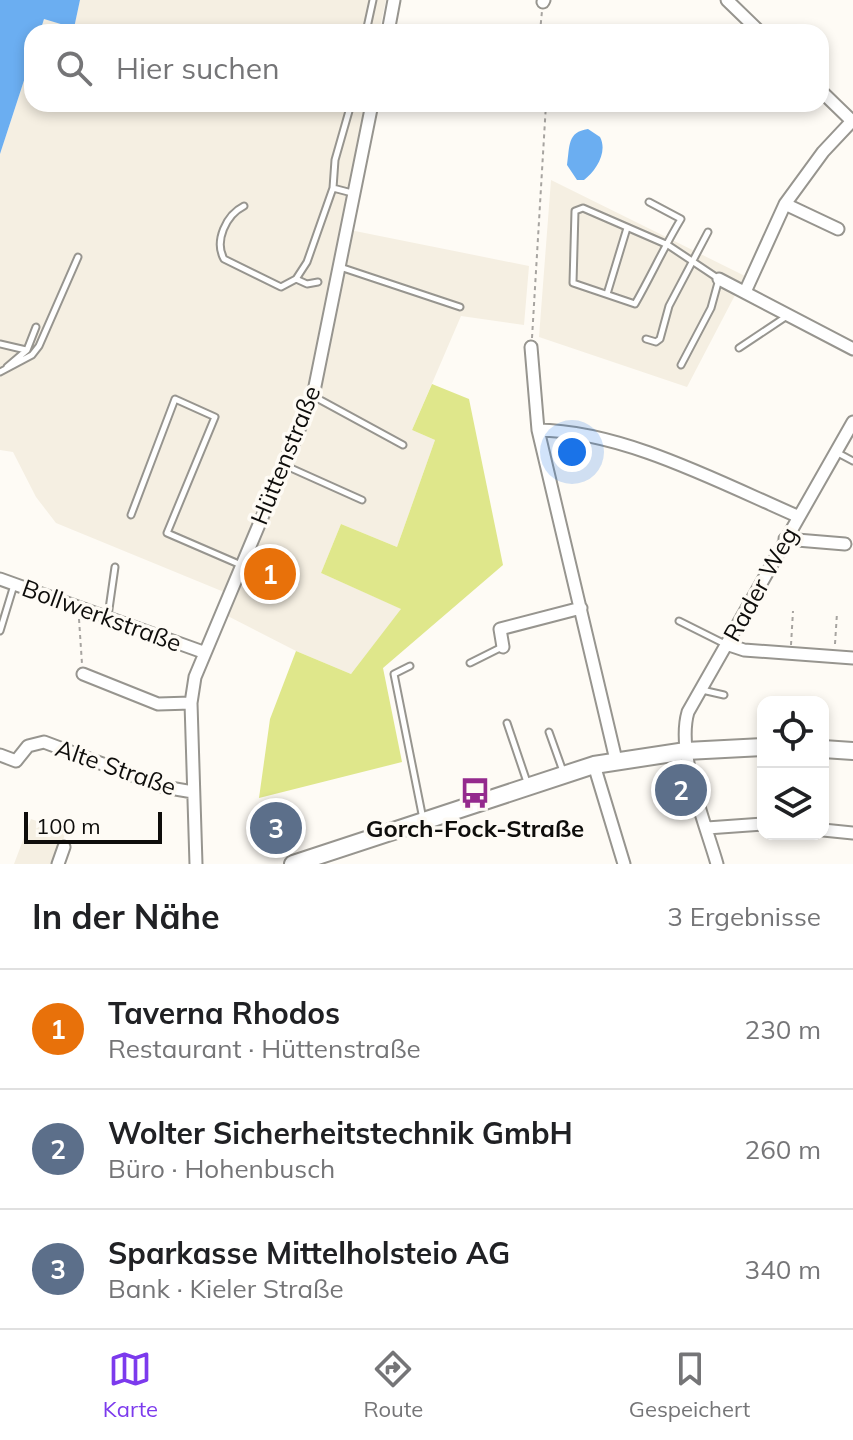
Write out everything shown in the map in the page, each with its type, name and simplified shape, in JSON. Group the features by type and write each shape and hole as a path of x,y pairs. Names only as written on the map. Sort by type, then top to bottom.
{"main road":[{"path":"293,864 594,765 686,751 757,747"},
{"path":"829,749 853,751"}],"street":[{"path":"390,24 394,0"},
{"path":"727,0 752,24"},
{"path":"745,292 785,204 852,121 829,99"},
{"name":"Hüttenstraße","path":"196,864 191,703 203,652 313,396 370,112"},
{"path":"785,204 838,229"},
{"path":"719,279 853,349"},
{"path":"531,347 538,430 616,760"},
{"name":"Rader Weg","path":"686,751 683,729 701,689 853,422"},
{"path":"538,430 559,430 662,457 797,516"},
{"path":"785,539 845,544"},
{"name":"Bollwerkstraße","path":"0,579 203,652"},
{"path":"503,647 500,629 581,608"},
{"path":"726,644 744,650 853,658"},
{"path":"83,674 158,704 191,703"},
{"name":"Alte Straße","path":"0,755 16,761 28,746 44,742 164,787 193,792"},
{"path":"686,751 717,864"},
{"path":"594,765 624,864"},
{"path":"707,828 757,824"},
{"path":"829,831 853,833"},
{"path":"58,864 64,847"}],"lane":[{"path":"368,24 373,0"},
{"path":"244,206 237,210 222,231 220,251 224,259 281,287 296,279 307,262 333,188 335,160 349,112"},
{"path":"333,188 353,193"},
{"path":"649,202 681,219 668,245 635,304 573,283 575,211 583,208 668,245 696,260 719,279 711,308 681,365"},
{"path":"607,294 627,228"},
{"path":"646,339 656,342 660,339 669,306 696,260 708,232"},
{"path":"1,372 32,355 39,346 78,257"},
{"path":"339,267 460,307"},
{"path":"296,279 307,284 318,282"},
{"path":"739,348 789,315"},
{"path":"1,372 27,350 36,327"},
{"path":"0,344 27,350"},
{"path":"313,396 403,445"},
{"path":"131,515 175,399 215,417 167,533 241,565"},
{"path":"835,451 853,461"},
{"path":"283,464 362,500"},
{"path":"108,616 115,567"},
{"path":"0,631 14,584"},
{"path":"679,621 726,644"},
{"path":"470,663 503,647"},
{"path":"410,666 394,674 423,820"},
{"path":"701,689 724,695"},
{"path":"507,723 529,786"},
{"path":"549,732 565,775"}],"path":[{"path":"541,24 543,1"},
{"path":"531,347 546,112"},
{"path":"78,606 83,674"},
{"path":"791,654 793,611"},
{"path":"834,658 837,613"}],"shaded area":[{"path":"80,0 386,0 381,24 75,24"},
{"path":"44,19 63,24 42,24"},
{"path":"24,80 24,112 363,112 340,228 529,266 524,325 461,316 412,430 435,440 397,547 341,524 321,573 402,609 351,674 296,651 216,610 224,592 56,523 36,497 13,452 0,450 0,154"},
{"path":"551,180 745,276 687,387 539,337"},
{"path":"31,819 66,831 55,864 14,864"}],"green space":[{"path":"432,384 469,399 503,565 383,668 402,762 259,798 270,719 296,651 351,674 401,609 321,573 341,524 397,547 435,440 412,430"}],"water":[{"path":"0,0 80,0 75,24 44,19 42,24 24,24 24,80 0,154"},
{"path":"588,129 600,137 602,155 584,180 577,180 567,165 569,146 576,133"}],"place":[{"name":"Taverna Rhodos","path":"270,574"},
{"name":"Wolter Sicherheitstechnik GmbH","path":"681,790"},
{"name":"Gorch-Fock-Straße","path":"475,793"},
{"name":"Sparkasse Mittelholsteio AG","path":"276,828"}]}
